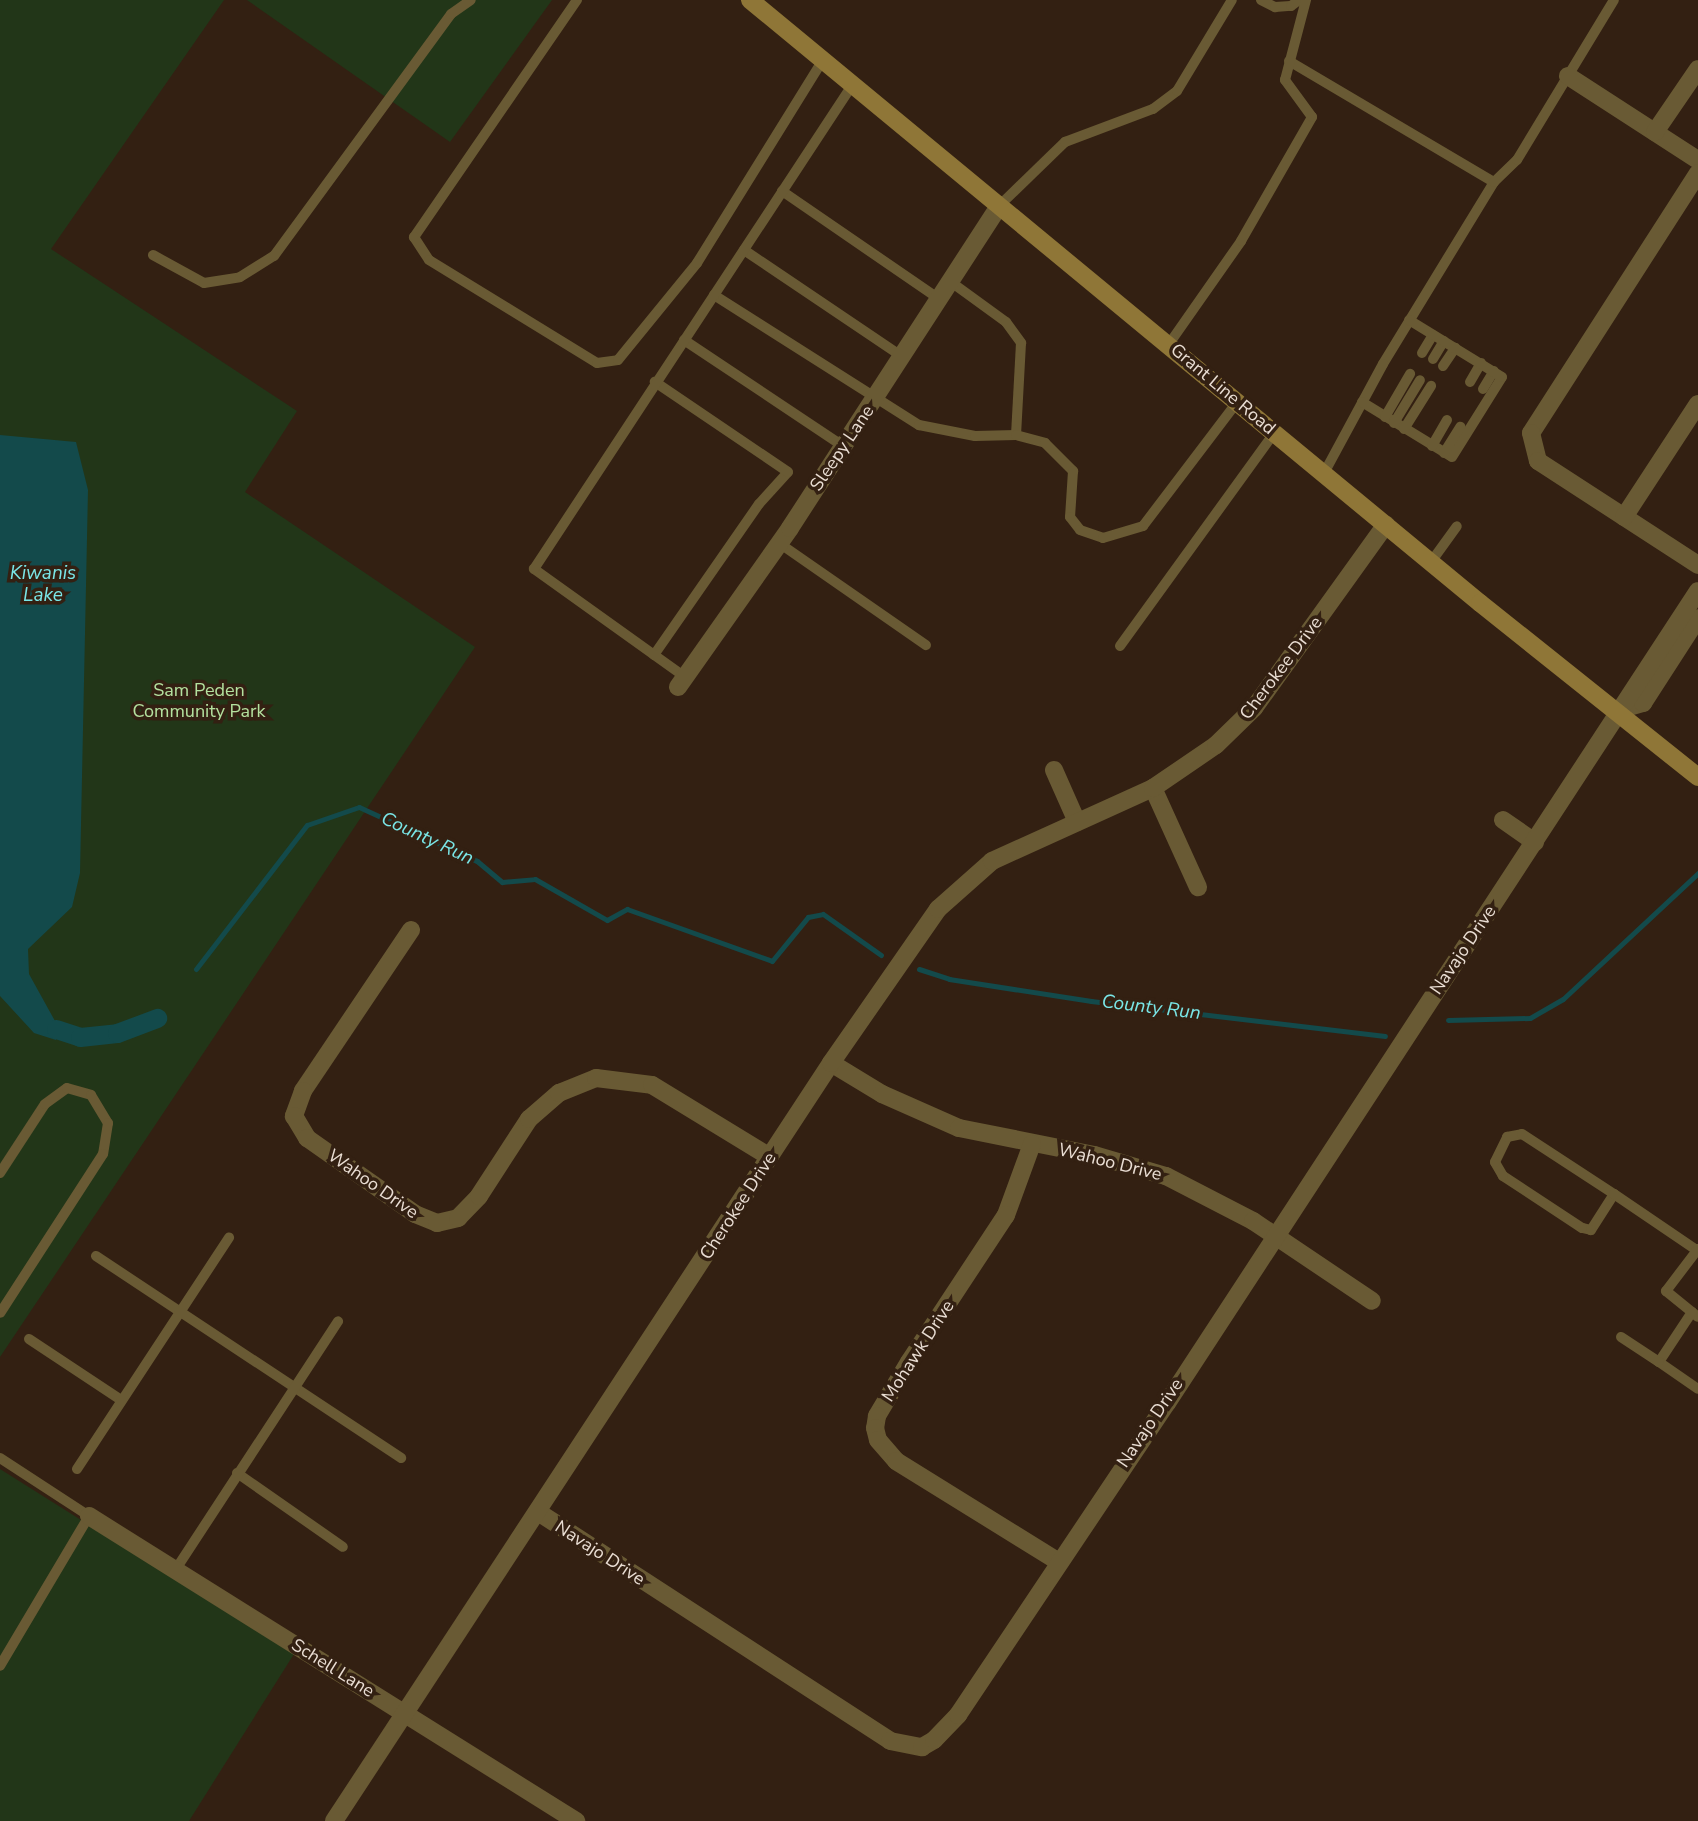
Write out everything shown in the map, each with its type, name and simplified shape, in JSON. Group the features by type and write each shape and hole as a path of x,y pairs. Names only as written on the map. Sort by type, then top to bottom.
{"main road":[{"name":"Grant Line Road","path":"750,0 1431,562 1623,710 1698,777"}],"street":[{"path":"1655,132 1698,69"},
{"path":"1568,76 1698,160"},
{"path":"1698,173 1531,433 1538,461 1698,565"},
{"name":"Sleepy Lane","path":"681,682 779,543 1000,205"},
{"path":"1624,517 1698,404"},
{"name":"Cherokee Drive","path":"334,1821 831,1063 922,929 955,890 1003,855 1153,788 1216,745 1254,708 1386,524"},
{"path":"1623,710 1628,692 1698,591"},
{"path":"1623,710 1643,702 1698,618"},
{"name":"Navajo Drive","path":"538,1512 904,1746 922,1747 947,1730 1623,710"},
{"path":"1054,770 1077,822"},
{"path":"1153,788 1198,887"},
{"path":"1503,820 1535,842"},
{"name":"Wahoo Drive","path":"411,930 303,1091 294,1116 307,1138 415,1214 437,1223 458,1218 479,1196 529,1119 559,1093 596,1078 652,1085 771,1157"},
{"name":"Wahoo Drive","path":"831,1063 918,1112 959,1128 1166,1176 1209,1195 1372,1301"},
{"name":"Mohawk Drive","path":"1032,1144 1006,1214 909,1362 877,1416 875,1428 878,1440 896,1461 1059,1562"},
{"name":"Schell Lane","path":"89,1516 576,1821"}],"lane":[{"path":"153,255 204,284 240,276 275,256 451,14 471,0"},
{"path":"577,0 414,237 429,260 597,363 618,360 697,263 823,60"},
{"path":"1000,205 1065,142 1153,109 1177,91 1233,0"},
{"path":"1261,0 1275,7 1299,0"},
{"path":"1168,344 1241,242 1312,117 1285,80 1306,0"},
{"path":"1324,473 1409,320 1493,182 1517,160 1614,0"},
{"path":"1289,61 1493,182"},
{"path":"681,682 654,655 534,569 853,84"},
{"path":"782,191 939,299"},
{"path":"744,250 901,356"},
{"path":"951,282 1006,322 1021,343 1016,435"},
{"path":"714,295 874,400 919,425 975,436 1016,435 1045,443 1073,471 1070,517 1080,530 1103,538 1143,526 1238,401"},
{"path":"1362,402 1452,457 1502,377 1409,320"},
{"path":"1433,335 1428,356 1444,341"},
{"path":"684,340 843,446"},
{"path":"1443,366 1455,348"},
{"path":"1470,382 1481,363"},
{"path":"1483,389 1494,371"},
{"path":"1389,420 1415,377"},
{"path":"654,655 760,504 788,472 655,382"},
{"path":"1405,429 1431,386"},
{"path":"1432,446 1447,420"},
{"path":"1444,453 1460,427"},
{"path":"1120,646 1275,432"},
{"path":"1431,562 1457,526"},
{"path":"779,543 926,645"},
{"path":"0,1173 45,1104 66,1088 91,1095 108,1124 103,1154 0,1313"},
{"path":"1614,1194 1591,1230 1582,1228 1503,1176 1495,1162 1507,1137 1522,1134 1614,1194 1697,1250 1666,1291 1695,1314 1659,1362"},
{"path":"76,1469 178,1311 229,1238"},
{"path":"96,1256 401,1458"},
{"path":"176,1569 292,1386 338,1321"},
{"path":"1621,1337 1698,1389"},
{"path":"29,1339 121,1400"},
{"path":"0,1458 89,1516 0,1666"},
{"path":"237,1473 343,1547"}],"green space":[{"name":"Sam Peden Community Park","path":"0,0 224,0 51,249 297,411 245,492 475,647 0,1357"},
{"path":"247,0 552,0 450,142"},
{"path":"0,1469 294,1654 189,1821 0,1821"}],"water":[{"name":"Kiwanis Lake","path":"0,435 76,442 88,490 80,873 72,907 28,949 29,974 55,1021 56,1040 34,1033 0,996"}],"waterway":[{"name":"County Run","path":"196,969 307,825 359,807 477,861 502,882 535,879 607,920 627,909 772,961 808,917 823,914 881,955"},
{"name":"County Run","path":"1448,1020 1530,1018 1563,999 1698,873"},
{"name":"County Run","path":"919,969 949,979 1091,1001 1385,1036"},
{"name":"County Run","path":"56,1029 80,1037 117,1033 157,1018"}]}
